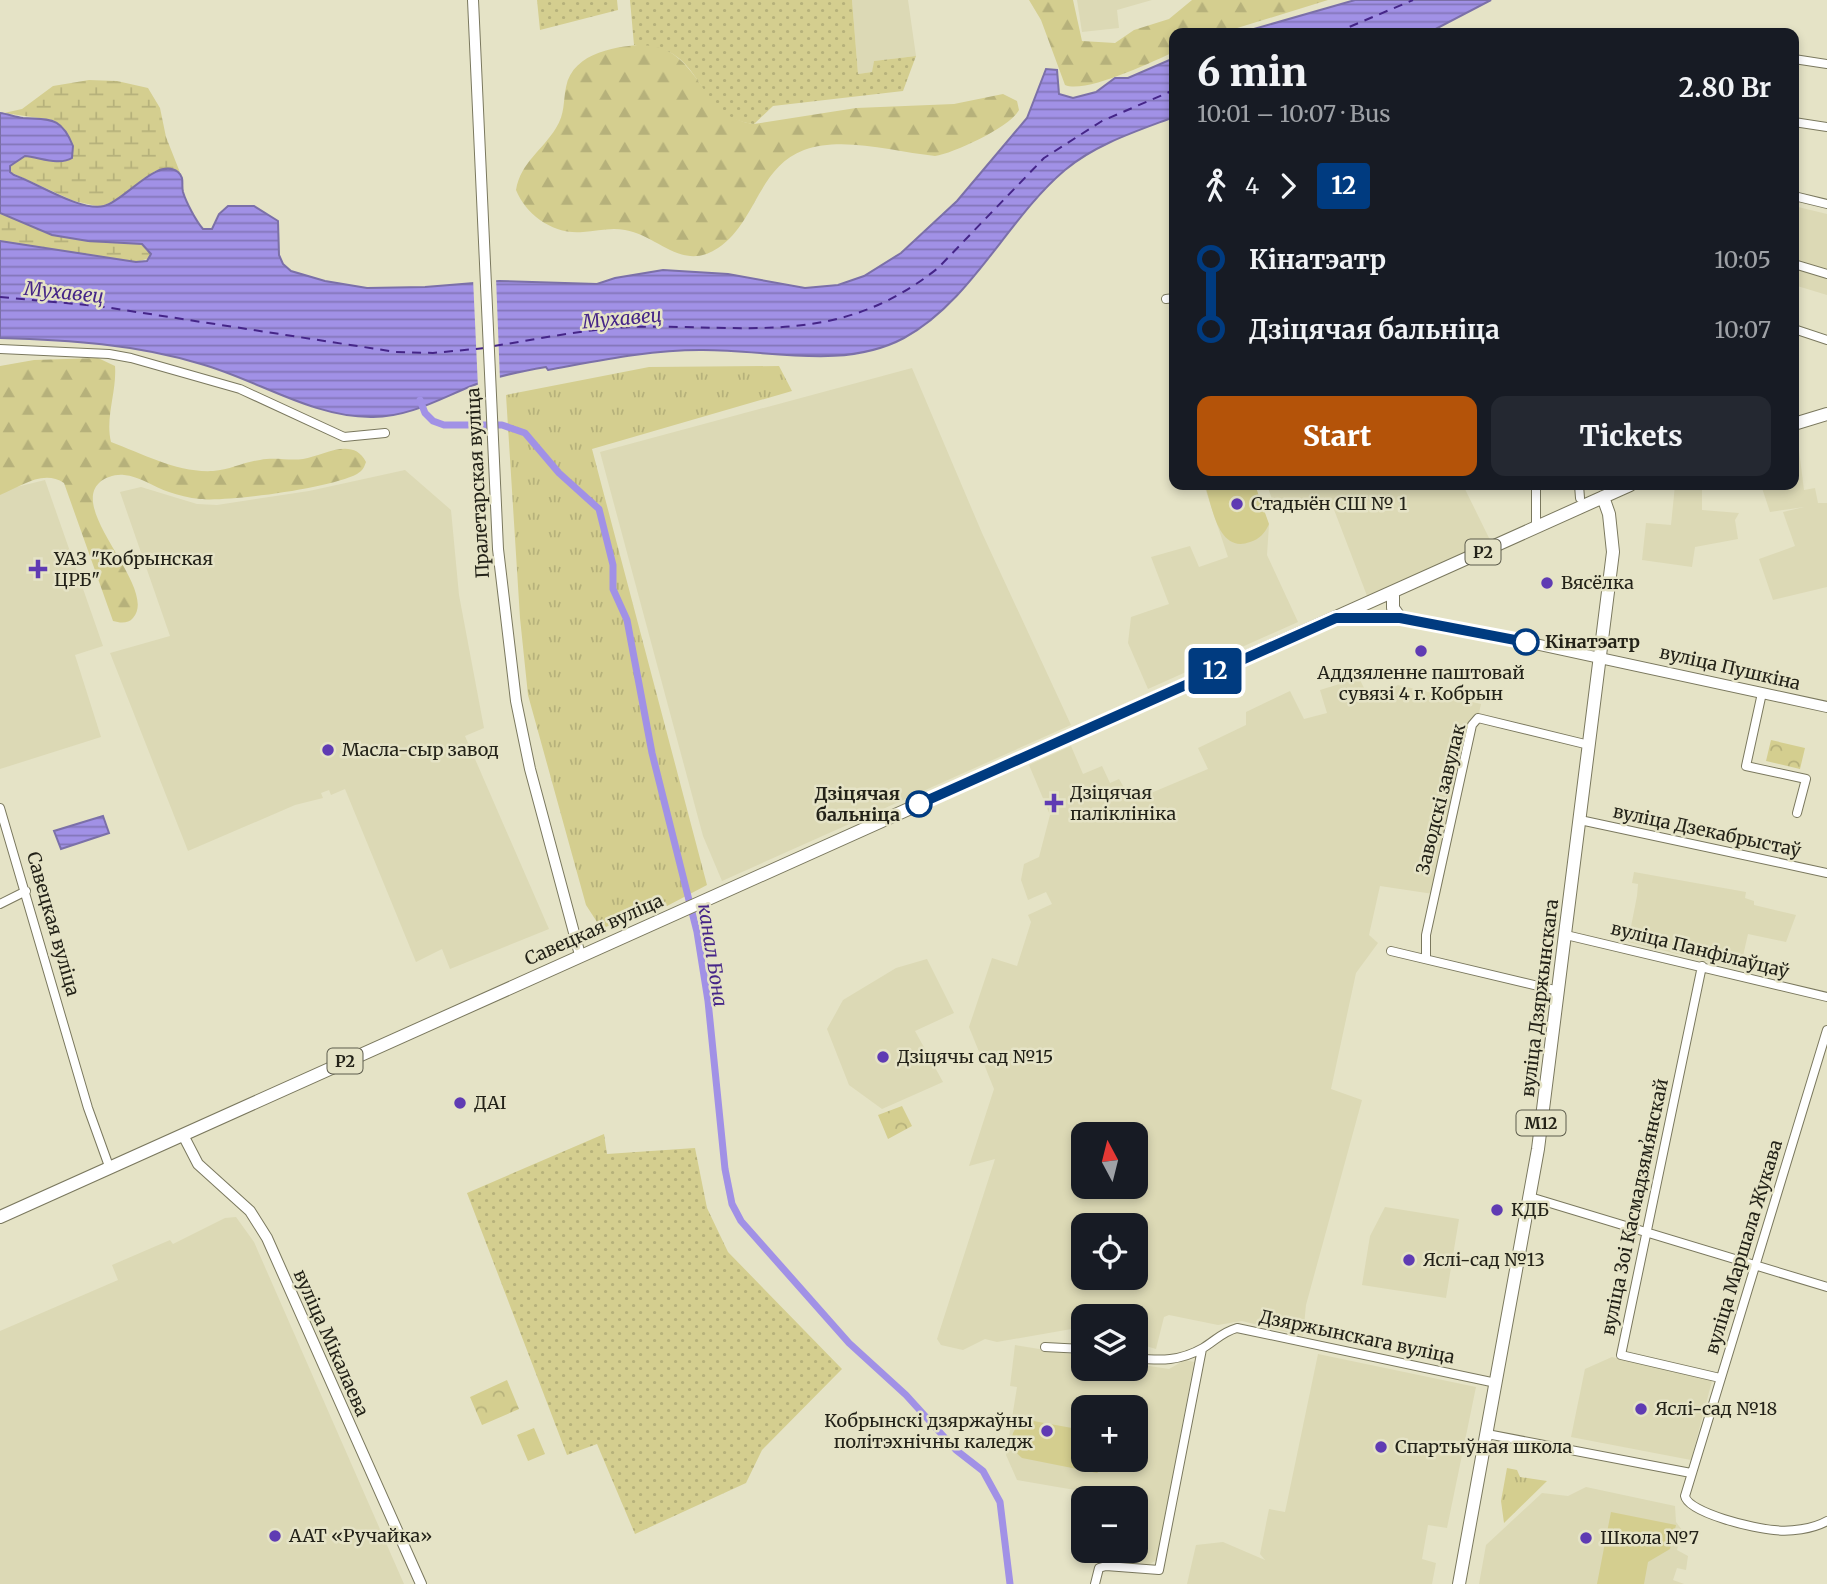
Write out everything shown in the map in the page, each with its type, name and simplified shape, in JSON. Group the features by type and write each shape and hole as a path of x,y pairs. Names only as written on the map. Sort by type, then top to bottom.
{"main road":[{"name":"Пралетарская вуліца","path":"473,0 504,620 516,701 530,769 580,955"},
{"path":"1799,422 1827,414"},
{"name":"Савецкая вуліца","path":"0,1217 580,955 1393,594 1619,490"},
{"name":"вуліца Дзяржынскага","path":"1459,1584 1530,1197 1559,991 1613,552 1609,514 1603,497"},
{"path":"1393,594 1393,608 1400,618"},
{"name":"вуліца Пушкіна","path":"1336,618 1400,618 1827,707"},
{"name":"вуліца Мікалаева","path":"183,1135 198,1164 250,1211 267,1238 421,1584"}],"street":[{"path":"1799,60 1827,64"},
{"path":"1799,123 1827,127"},
{"path":"1799,197 1827,204"},
{"path":"1799,266 1827,274"},
{"path":"1799,331 1827,340"},
{"path":"0,349 109,354 131,358 240,389 344,437 385,433"},
{"path":"1536,490 1536,527"},
{"path":"1579,490 1580,498"},
{"path":"1762,693 1746,766 1806,779 1797,813"},
{"name":"Заводскі завулак","path":"1426,959 1426,935 1472,725 1478,718 1589,745"},
{"name":"Савецкая вуліца","path":"0,808 88,1108 110,1169"},
{"name":"вуліца Дзекабрыстаў","path":"1580,820 1827,873"},
{"path":"0,904 26,891"},
{"name":"вуліца Панфілаўцаў","path":"1566,935 1827,997"},
{"path":"1391,951 1559,991"},
{"name":"вуліца Зоі Касмадзямʼянскай","path":"1702,966 1621,1355 1720,1378"},
{"name":"вуліца Маршала Жукава","path":"1827,1030 1691,1473 1686,1501 1702,1512 1774,1530 1813,1526 1827,1521"},
{"path":"1530,1197 1827,1287"},
{"name":"Дзяржынскага вуліца","path":"1148,1359 1170,1361 1202,1349 1227,1331 1249,1329 1496,1383"},
{"path":"1045,1347 1071,1348"},
{"path":"1095,1584 1099,1568 1106,1566 1159,1570 1202,1349"},
{"path":"1487,1434 1691,1473"}],"shaded area":[{"path":"852,0 908,0 916,56 874,61 873,72 858,74"},
{"path":"1077,0 1152,0 1117,10 1119,28 1082,32"},
{"path":"1799,207 1827,214 1827,295 1799,287"},
{"path":"912,368 982,533 1071,725 722,881 703,836 600,452"},
{"path":"1799,450 1804,490 1815,488 1818,503 1827,503 1827,587 1773,600 1759,559 1795,546 1783,512 1804,507 1770,512 1763,490 1799,490"},
{"path":"405,470 451,510 459,595 484,728 465,736 549,929 450,969 442,949 416,962 345,789 331,795 329,790 321,793 323,798 295,805 188,851 110,653 170,636 120,492 141,487 197,504 217,505 309,491"},
{"name":"УАЗ \"Кобрынская ЦРБ\"","path":"45,480 103,646 75,655 101,737 0,769 0,491"},
{"path":"1206,490 1257,490 1269,525 1267,555 1298,622 1148,689 1128,643 1131,617 1169,604 1151,557 1190,546 1199,567 1228,557"},
{"path":"1269,490 1465,490 1490,540 1369,601 1333,507 1272,499"},
{"path":"1674,490 1702,490 1702,510 1739,513 1735,520 1738,539 1695,547 1692,567 1642,560 1646,523 1671,525"},
{"path":"1359,678 1370,700 1398,685 1481,704 1440,895 1380,886 1369,935 1378,943 1356,973 1331,1089 1362,1100 1306,1305 1303,1336 1242,1321 1218,1325 1169,1315 1164,1317 1156,1349 1148,1347 1148,1304 1071,1304 1071,1329 997,1342 985,1339 963,1350 941,1345 937,1339 995,1159 969,1166 994,1089 969,1027 992,958 1017,966 1031,922 1028,915 1052,904 1046,892 1028,900 1021,880 1024,864 1039,857 1050,815 1029,765 1071,746 1083,774 1102,766 1110,783 1119,779 1132,801 1208,769 1198,748 1246,725 1246,712 1290,691 1304,719 1327,713 1320,690"},
{"path":"1634,872 1746,892 1745,898 1754,901 1754,905 1796,915 1786,942 1748,934 1740,969 1628,942 1637,896 1638,884 1632,883"},
{"name":"Дзіцячы сад №15","path":"927,959 954,1013 915,1031 943,1082 882,1109 849,1085 827,1029 843,1000 896,968"},
{"name":"Яслі-сад №13","path":"1385,1207 1459,1219 1446,1298 1362,1285 1370,1236"},
{"path":"236,1217 254,1242 404,1584 0,1584 0,1331 118,1280 112,1265 170,1240 173,1244 225,1218"},
{"name":"Кобрынскі дзяржаўны політэхнічны каледж","path":"1015,1345 1071,1354 1071,1381 1148,1381 1148,1366 1169,1369 1185,1360 1194,1362 1157,1560 1148,1565 1136,1563 1148,1563 1148,1486 1071,1486 1071,1489 1017,1480 1006,1455 1017,1387 1010,1386"},
{"name":"Спартыўная школа","path":"1318,1354 1476,1387 1447,1528 1428,1525 1422,1559 1436,1563 1432,1584 1187,1584 1196,1545 1223,1542 1265,1560 1260,1554 1269,1509 1285,1512"},
{"name":"Яслі-сад №18","path":"1612,1357 1712,1381 1691,1460 1571,1437 1585,1369"},
{"name":"Школа №7","path":"1586,1487 1675,1506 1676,1522 1682,1530 1677,1550 1688,1556 1686,1570 1677,1568 1673,1580 1684,1584 1479,1584 1486,1545 1542,1493 1568,1496"}],"green space":[{"path":"537,0 617,0 618,10 540,30"},
{"path":"630,0 852,0 858,74 872,72 874,61 916,56 903,91 773,106 754,124 734,118 719,108 688,67 675,55 658,47 634,45"},
{"path":"1029,0 1073,0 1082,41 1115,43 1134,30 1169,19 1192,0 1328,0 1237,28 1169,28 1169,54 1119,76 1075,87 1065,85 1041,20"},
{"path":"649,44 680,59 723,110 737,119 754,124 856,108 954,104 1003,94 1017,101 1019,110 1005,124 981,138 935,156 836,144 804,150 776,169 731,237 705,254 682,254 625,230 572,232 542,222 527,208 516,190 527,164 559,123 570,75 587,58 599,53 624,46"},
{"path":"89,80 117,81 148,88 160,108 166,137 181,175 177,171 155,171 128,193 101,207 74,201 10,172 10,166 25,156 57,160 70,139 53,120 4,113 22,109 53,86"},
{"path":"0,213 52,235 142,244 150,250 150,258 136,262 0,241"},
{"path":"98,358 115,366 109,423 111,442 148,457 200,471 225,469 260,460 303,459 346,449 360,454 366,462 357,474 326,484 233,498 188,497 130,476 118,475 104,479 93,496 95,512 126,570 138,605 131,620 113,621 64,483 56,479 40,479 0,495 0,366 34,360"},
{"path":"779,366 792,391 592,449 707,885 667,906 653,906 606,927 597,922 586,905 528,695 520,618 506,395 649,367"},
{"name":"Стадыён СШ № 1","path":"1206,490 1257,490 1269,524 1257,539 1239,544 1224,535"},
{"path":"1771,740 1805,748 1800,769 1766,761"},
{"path":"902,1106 912,1126 888,1139 878,1115"},
{"path":"604,1134 607,1154 695,1148 707,1208 728,1252 842,1369 762,1450 746,1483 635,1534 597,1444 567,1455 467,1193"},
{"path":"507,1380 519,1409 482,1425 470,1397"},
{"path":"1028,1420 1071,1428 1071,1468 1022,1458 1014,1448 1012,1437 1022,1423"},
{"path":"534,1428 545,1454 528,1461 517,1435"},
{"path":"1507,1468 1517,1470 1520,1477 1547,1481 1504,1523 1501,1501"},
{"path":"1611,1512 1676,1525 1670,1549 1648,1562 1644,1584 1597,1584"}],"water":[{"path":"1355,0 1491,0 1438,28 1257,28"},
{"name":"Мухавец","path":"1169,60 1169,119 1103,145 1077,161 1044,190 969,282 928,322 904,338 855,354 804,356 681,350 548,370 546,367 483,382 400,414 373,417 351,416 307,405 222,371 176,357 77,342 0,338 0,241 136,262 147,261 151,254 142,244 88,241 52,235 0,213 0,113 59,124 73,146 72,158 67,160 55,161 25,156 10,166 10,172 14,175 71,201 94,207 112,202 151,174 170,169 178,172 181,177 184,196 203,229 212,229 219,214 228,206 254,206 278,221 279,255 283,264 291,271 325,281 367,288 499,281 597,284 615,278 663,270 728,274 805,288 838,285 864,276 901,253 957,201 1027,118 1046,69 1057,70 1059,94 1073,98 1096,92 1115,78 1128,78"},
{"path":"103,816 109,833 61,849 54,831"}],"pier":[{"path":"496,277 500,381 478,388 473,278"}],"waterway":[{"name":"канал Бона","path":"420,400 425,413 433,421 444,425 502,425 525,433 559,473 599,509 613,565 613,589 627,620 652,753 697,932 708,1001 725,1169 732,1204 741,1221 849,1343 906,1395 956,1450 983,1471 1000,1502 1010,1584"}],"ferry route":[{"path":"1347,28 1413,0"},
{"path":"494,346 614,328 791,326 828,321 864,311 901,293 938,268 1044,158 1102,121 1169,92"},
{"path":"0,297 98,306 396,352 433,353 485,348"}],"bus line":[{"name":"12","path":"919,804 1336,618 1400,618 1526,642"}],"place":[{"name":"Стадыён СШ № 1","path":"1237,504"},
{"name":"УАЗ \"Кобрынская ЦРБ\"","path":"38,569"},
{"name":"Вясёлка","path":"1547,583"},
{"name":"Кінатэатр","path":"1526,642"},
{"name":"Аддзяленне паштовай сувязі 4 г. Кобрын","path":"1421,651"},
{"name":"Масла-сыр завод","path":"328,750"},
{"name":"Дзіцячая паліклініка","path":"1054,803"},
{"name":"Дзіцячая бальніца","path":"919,804"},
{"name":"Дзіцячы сад №15","path":"883,1057"},
{"name":"ДАІ","path":"460,1103"},
{"name":"КДБ","path":"1497,1210"},
{"name":"Яслі-сад №13","path":"1409,1260"},
{"name":"Яслі-сад №18","path":"1641,1409"},
{"name":"Кобрынскі дзяржаўны політэхнічны каледж","path":"1047,1431"},
{"name":"Спартыўная школа","path":"1381,1447"},
{"name":"ААТ «Ручайка»","path":"275,1536"},
{"name":"Школа №7","path":"1586,1538"}]}
